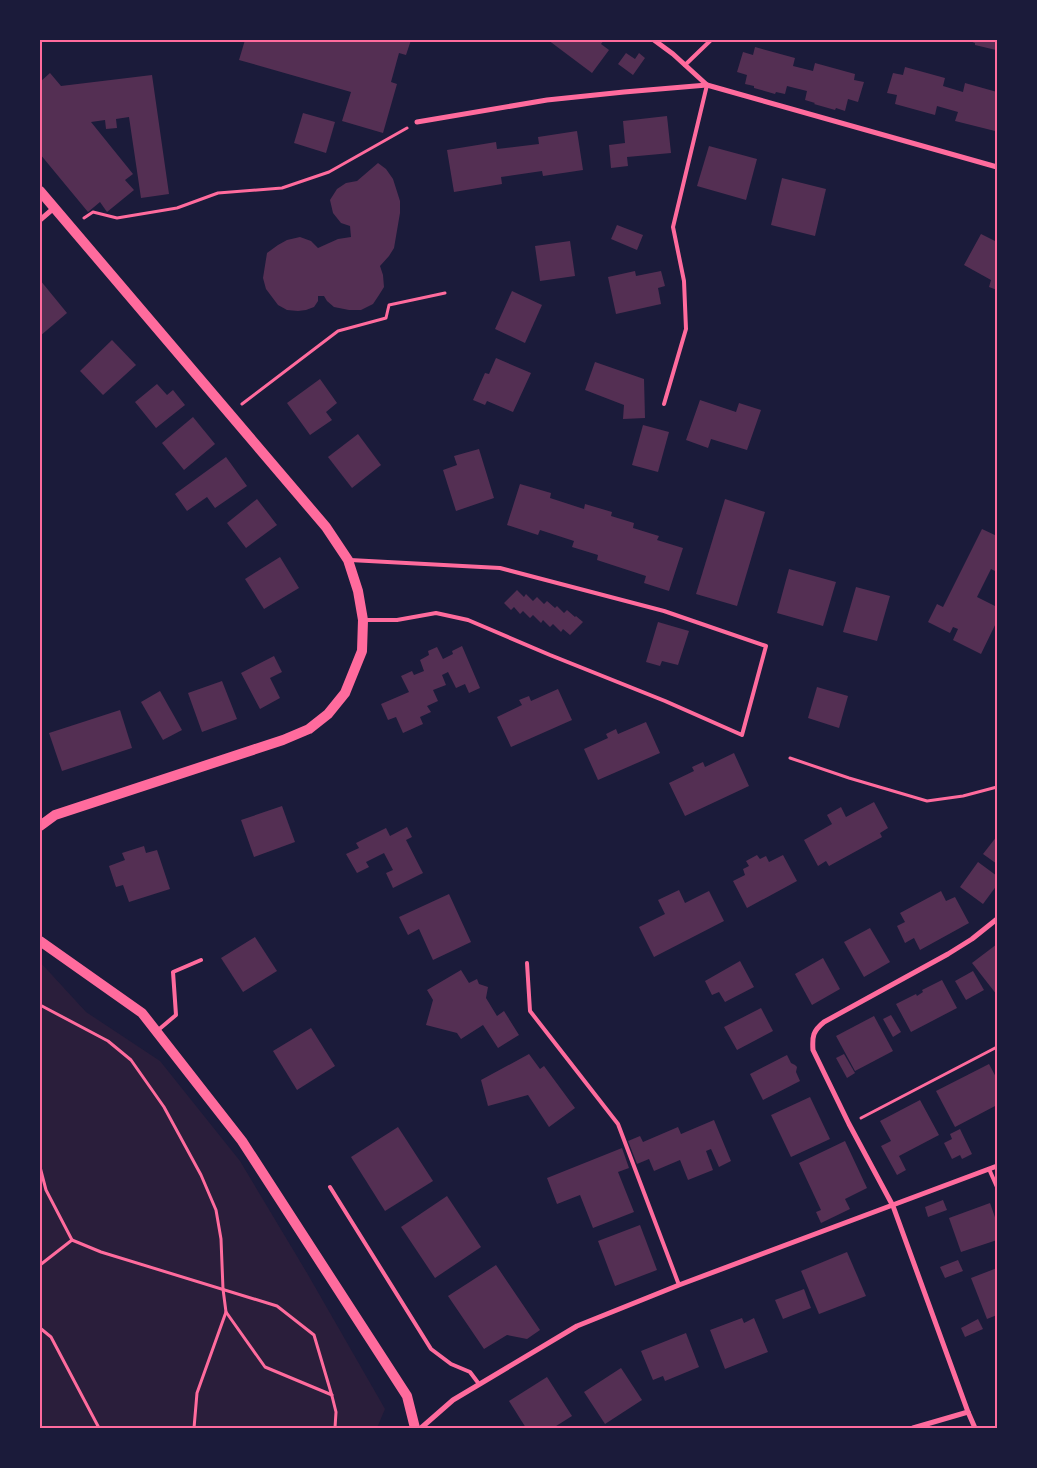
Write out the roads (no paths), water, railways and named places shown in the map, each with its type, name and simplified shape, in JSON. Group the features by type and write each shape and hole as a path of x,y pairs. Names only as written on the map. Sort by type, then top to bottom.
{"main road":[{"path":"40,191 326,527 348,560 358,591 363,620 362,650 345,693 328,714 309,729 283,740 55,815 40,826"},
{"path":"40,941 142,1013 242,1141 407,1396 416,1428"}],"street":[{"path":"654,40 674,54 707,85"},
{"path":"417,122 547,100 707,85 997,166"},
{"path":"40,220 54,208"},
{"path":"975,1428 893,1206 849,1124 813,1050 812,1038 816,1028 824,1022 948,954 972,939 997,919"},
{"path":"421,1428 453,1400 577,1326 997,1166"},
{"path":"913,1428 968,1412"}],"lane":[{"path":"685,65 711,40"},
{"path":"664,404 686,329 684,282 673,227 707,85"},
{"path":"348,560 500,568 664,610 766,646 742,735 665,701 468,620 436,614 397,620 363,620"},
{"path":"157,1031 176,1015 173,972 200,960"},
{"path":"527,963 530,1011 618,1124 679,1286"},
{"path":"989,1168 997,1187"},
{"path":"330,1187 431,1349 451,1364 470,1372 479,1384"}]}
